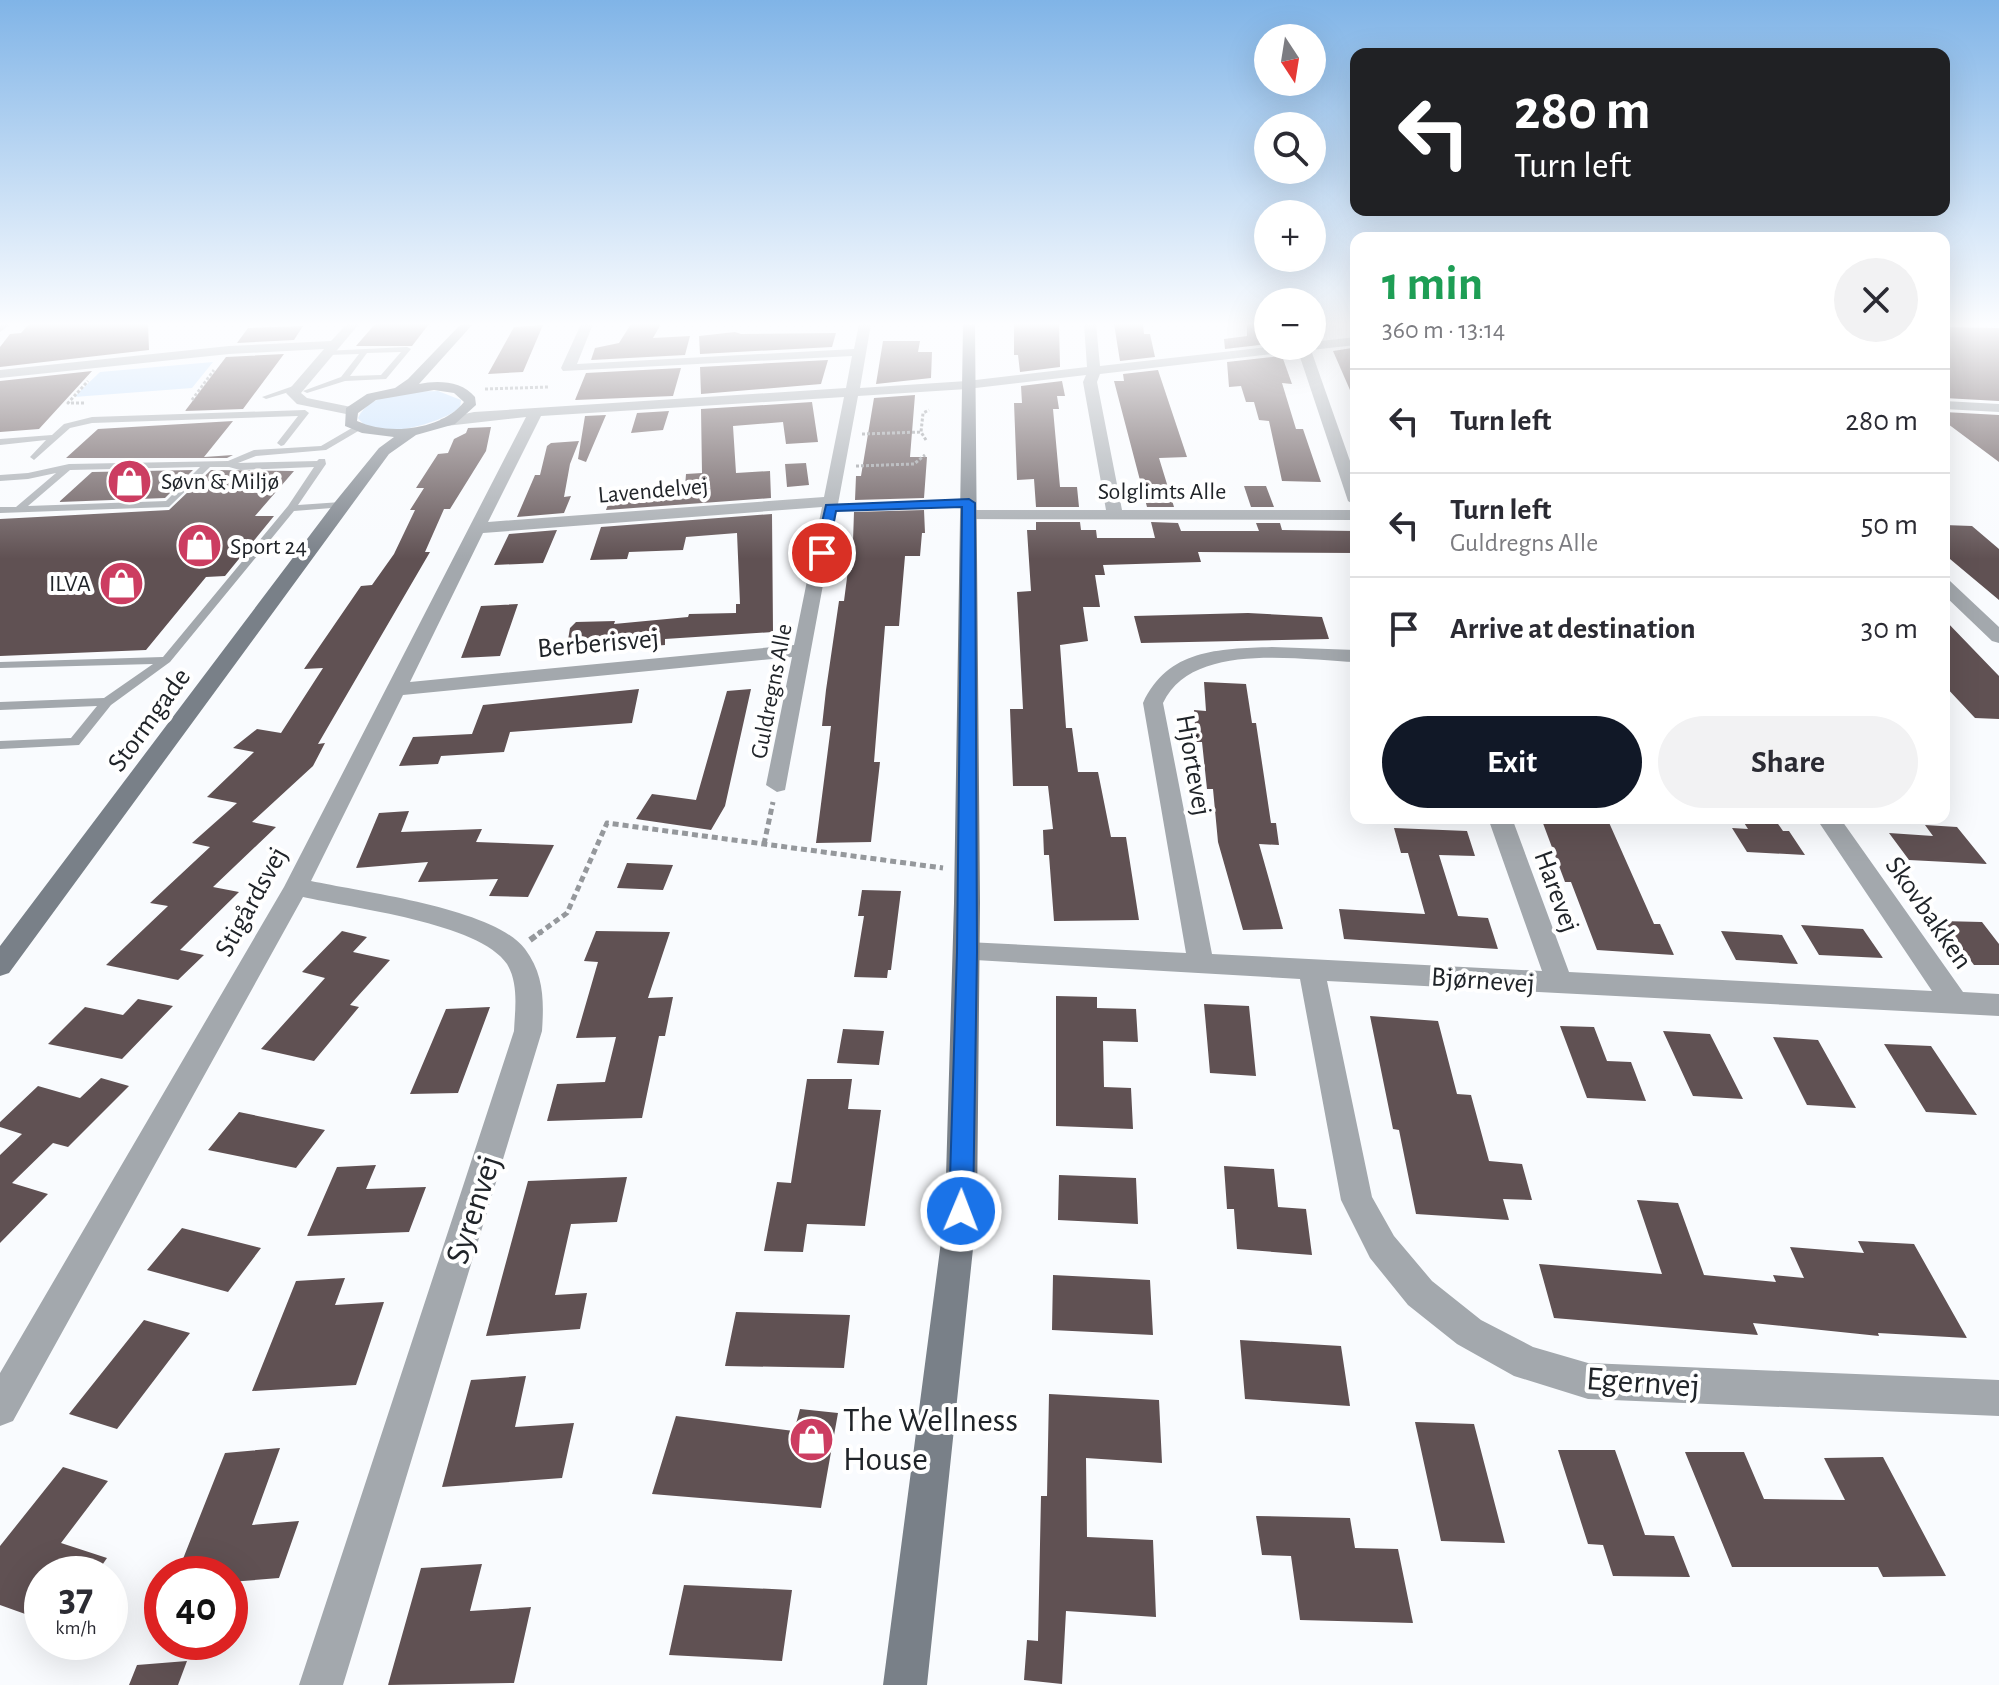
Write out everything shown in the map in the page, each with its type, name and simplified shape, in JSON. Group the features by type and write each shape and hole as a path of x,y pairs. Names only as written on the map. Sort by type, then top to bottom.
{"street":[{"path":"310,403 351,411 364,403"},
{"path":"446,422 460,416 471,403"},
{"path":"472,403 482,407 535,413"},
{"path":"351,411 350,423 362,430 413,431 474,416 709,403"},
{"name":"Guldregns Alle","path":"777,785 851,403"},
{"path":"905,1685 961,1211 967,952 967,403"},
{"path":"1094,403 1115,515"},
{"path":"1322,403 1350,483"},
{"path":"1950,405 1999,408"},
{"name":"Stigårdsvej","path":"0,1408 296,887 399,689 535,413"},
{"name":"Stormgade","path":"341,505 363,462 362,430"},
{"name":"Stormgade","path":"0,966 341,505 384,451 413,431"},
{"name":"Lavendelvej","path":"478,528 831,504"},
{"name":"Solglimts Alle","path":"969,509 1115,515 1350,515"},
{"path":"1950,591 1999,637"},
{"name":"Berberisvej","path":"399,689 803,650"},
{"name":"Hjortevej","path":"1201,965 1153,703 1156,688 1167,674 1207,657 1350,656"},
{"name":"Harevej","path":"1502,824 1560,984"},
{"name":"Skovbakken","path":"1832,824 1955,1002"},
{"path":"296,887 458,921 490,933 513,952"},
{"name":"Syrenvej","path":"321,1685 528,1031 532,1001 527,974 513,952"},
{"name":"Bjørnevej","path":"967,952 1999,1005"},
{"name":"Egernvej","path":"1311,968 1357,1200 1382,1247 1420,1293 1469,1332 1527,1363 1588,1381 1999,1398"}],"lane":[{"path":"34,457 67,426 92,420 305,413 281,443"},
{"path":"229,464 254,453 323,448 362,430"},
{"path":"0,442 54,437"},
{"path":"0,745 75,742 107,702 166,660 291,508 321,464 323,448"},
{"path":"0,478 28,476 69,467 321,464"},
{"path":"0,510 169,504 207,465"},
{"path":"19,509 69,467"},
{"path":"831,504 969,509"},
{"path":"291,508 341,505"},
{"path":"822,553 845,552"},
{"path":"0,665 166,660"},
{"path":"0,706 107,702"}],"path":[{"path":"68,403 96,403"},
{"path":"535,413 540,403"},
{"path":"926,440 921,432 923,413 929,410"},
{"path":"857,435 921,432"},
{"path":"839,466 914,464 925,455"},
{"path":"764,844 777,785"},
{"path":"513,952 567,913 607,823 967,871"}],"shaded area":[{"path":"372,403 461,403 460,408 438,420 392,430 366,426 358,418"}],"building":[{"path":"0,403 63,403 39,429 0,432"},
{"path":"191,403 248,403 243,409 185,411"},
{"path":"812,403 818,442 786,444 783,422 733,426 736,473 770,471 771,498 606,510 613,490 685,487 686,474 702,473 701,409"},
{"path":"873,403 914,403 910,457 927,457 924,498 855,500 856,476 861,476"},
{"path":"1014,403 1058,403 1059,409 1053,409 1060,487 1077,487 1079,507 1036,507 1034,479 1017,480"},
{"path":"1120,403 1169,403 1187,457 1159,458 1174,507 1147,507"},
{"path":"1254,403 1288,403 1296,429 1303,429 1321,482 1282,481 1269,421 1259,420"},
{"path":"669,411 663,430 631,433 637,413"},
{"path":"1950,412 1999,415 1999,462 1950,425"},
{"path":"606,415 586,462 578,459 585,416"},
{"path":"233,421 204,457 233,455 227,458 66,458 98,429"},
{"path":"491,427 486,451 450,509 444,509 425,552 430,552 318,744 325,743 313,766 252,822 276,827 213,887 239,892 180,950 204,955 178,980 106,965 168,906 150,903 210,847 192,843 237,803 207,797 254,752 233,748 257,729 281,733 323,668 304,669 361,586 372,585 394,554 415,510 410,510 424,488 416,488 438,454 448,453 454,439 466,433 468,428"},
{"path":"579,441 570,464 564,497 571,496 564,513 517,517 535,475 540,475 547,446"},
{"path":"806,463 809,485 787,487 785,464"},
{"path":"193,470 165,498 59,502 92,472"},
{"path":"211,470 294,471 255,516 274,516 225,576 206,577 146,650 0,656 0,519 169,510"},
{"path":"1244,486 1266,486 1274,507 1251,507"},
{"path":"924,510 925,533 922,533 920,556 905,556 899,626 885,626 874,762 880,762 871,842 816,843 831,726 822,726 826,690 839,601 844,601 848,570 852,570 854,512"},
{"path":"772,514 773,632 665,639 665,645 629,648 629,644 567,646 570,628 576,622 615,621 614,624 688,617 689,614 736,613 736,604 740,604 737,533 686,537 683,550 629,552 627,559 590,560 601,527"},
{"path":"1036,522 1080,522 1081,530 1096,530 1097,538 1155,538 1151,522 1178,523 1181,531 1259,531 1256,523 1280,523 1282,530 1350,531 1350,553 1198,552 1201,562 1103,565 1105,575 1095,575 1100,607 1083,607 1088,641 1060,645 1066,728 1072,728 1078,772 1098,772 1111,837 1126,837 1139,920 1054,921 1049,855 1044,855 1043,830 1053,829 1048,786 1013,786 1010,709 1023,709 1017,592 1031,591 1027,530 1036,530"},
{"path":"1950,525 1972,526 1999,549 1999,600 1950,559"},
{"path":"557,530 543,563 494,565 509,534"},
{"path":"518,604 500,656 461,658 481,606"},
{"path":"1248,613 1322,617 1329,639 1141,643 1134,616"},
{"path":"1950,625 1999,676 1999,719 1975,718 1950,691"},
{"path":"1204,682 1246,684 1252,723 1256,723 1271,823 1276,823 1279,845 1259,844 1283,929 1243,930 1218,842 1213,789 1207,789 1202,742 1196,742 1194,710 1206,711"},
{"path":"639,689 632,723 510,732 504,752 441,756 438,764 399,766 413,737 472,734 483,705"},
{"path":"751,689 725,806 711,830 636,819 652,794 696,800 727,691"},
{"path":"409,811 401,832 482,829 476,842 554,845 528,897 489,896 498,879 418,882 428,862 356,868 379,813"},
{"path":"1543,824 1610,824 1654,924 1660,924 1674,955 1597,950 1571,882 1565,882"},
{"path":"1745,824 1778,824 1783,831 1789,831 1805,855 1747,852 1732,828 1748,829"},
{"path":"1925,825 1957,827 1987,864 1909,860 1889,833 1933,836"},
{"path":"1394,828 1467,831 1475,856 1439,855 1458,916 1488,918 1498,949 1344,939 1339,909 1425,914 1408,853 1401,853"},
{"path":"627,863 673,865 663,890 617,888"},
{"path":"862,890 901,891 891,970 888,970 887,978 854,977 864,916 858,916"},
{"path":"1941,921 1982,922 1999,944 1999,965 1974,965"},
{"path":"1801,925 1863,929 1883,958 1819,955"},
{"path":"342,931 367,937 353,952 390,960 350,1005 359,1007 314,1061 261,1049 325,978 302,972"},
{"path":"596,931 670,932 648,998 673,997 665,1036 659,1036 642,1118 547,1121 557,1084 605,1082 616,1037 576,1038 598,962 584,961"},
{"path":"1721,931 1782,935 1798,964 1736,960"},
{"path":"1056,996 1097,997 1097,1008 1136,1009 1138,1042 1103,1041 1104,1087 1131,1088 1133,1129 1056,1126"},
{"path":"138,999 173,1006 122,1059 48,1044 85,1007 123,1015"},
{"path":"1204,1004 1249,1006 1256,1076 1210,1073"},
{"path":"490,1007 458,1093 410,1094 446,1009"},
{"path":"1370,1016 1438,1021 1457,1094 1471,1095 1489,1161 1522,1164 1532,1200 1503,1199 1509,1220 1416,1214 1399,1130 1393,1129"},
{"path":"1560,1026 1594,1027 1607,1061 1631,1062 1646,1101 1587,1098"},
{"path":"843,1029 884,1031 879,1065 837,1063"},
{"path":"1663,1031 1710,1034 1743,1099 1693,1096"},
{"path":"1773,1037 1818,1040 1856,1108 1807,1105"},
{"path":"1884,1044 1931,1046 1977,1115 1926,1112"},
{"path":"101,1078 129,1086 68,1147 53,1143 12,1183 48,1194 0,1243 0,1155 22,1134 0,1127 0,1122 38,1086 80,1098"},
{"path":"807,1079 852,1079 848,1109 881,1110 865,1226 807,1224 803,1252 764,1251 777,1182 791,1183"},
{"path":"239,1112 325,1130 296,1168 208,1150"},
{"path":"376,1165 366,1189 426,1187 409,1232 307,1236 337,1167"},
{"path":"1224,1166 1274,1169 1278,1207 1306,1209 1312,1255 1237,1249 1234,1209 1227,1209"},
{"path":"1059,1175 1136,1178 1138,1224 1058,1220"},
{"path":"627,1177 617,1222 571,1224 555,1295 587,1293 580,1329 486,1336 528,1181"},
{"path":"1637,1200 1678,1203 1704,1275 1776,1282 1773,1275 1804,1278 1790,1247 1864,1253 1858,1241 1914,1244 1967,1338 1878,1333 1879,1336 1753,1323 1758,1335 1554,1318 1539,1264 1662,1274"},
{"path":"182,1228 261,1248 228,1292 147,1270"},
{"path":"1053,1275 1150,1280 1153,1335 1052,1330"},
{"path":"345,1278 335,1305 384,1302 356,1385 252,1391 296,1281"},
{"path":"736,1312 850,1315 844,1368 725,1366"},
{"path":"144,1320 190,1333 117,1429 69,1414"},
{"path":"1240,1340 1341,1346 1350,1406 1245,1399"},
{"path":"526,1376 515,1427 574,1423 562,1478 442,1487 471,1380"},
{"path":"1049,1394 1159,1400 1162,1463 1086,1458 1087,1537 1153,1540 1156,1617 1066,1611 1062,1684 1024,1680 1027,1640 1038,1641 1041,1496 1047,1496"},
{"path":"800,1409 838,1413 821,1508 652,1494 676,1416 794,1431"},
{"path":"1415,1422 1474,1424 1505,1543 1441,1541"},
{"path":"280,1448 252,1525 299,1521 279,1578 248,1581 248,1556 184,1556 225,1453"},
{"path":"1558,1450 1615,1450 1645,1535 1674,1536 1690,1577 1613,1576 1603,1545 1588,1544"},
{"path":"1685,1452 1744,1452 1764,1499 1845,1500 1824,1458 1883,1457 1946,1576 1883,1577 1878,1567 1732,1567"},
{"path":"63,1467 108,1481 61,1543 101,1556 24,1556 24,1614 0,1605 0,1546"},
{"path":"1256,1516 1350,1518 1355,1548 1398,1549 1413,1623 1300,1620 1291,1556 1262,1555"},
{"path":"482,1564 470,1611 531,1607 514,1683 388,1685 421,1568"},
{"path":"684,1585 792,1590 782,1661 669,1655"},
{"path":"187,1661 178,1685 129,1685 137,1665"}],"place":[{"name":"Søvn & Miljø","path":"130,481"},
{"name":"Sport 24","path":"199,546"},
{"name":"ILVA","path":"122,583"},
{"name":"The Wellness House","path":"812,1439"}],"route":[{"path":"822,553 831,507 969,503 967,952 961,1211"}]}
